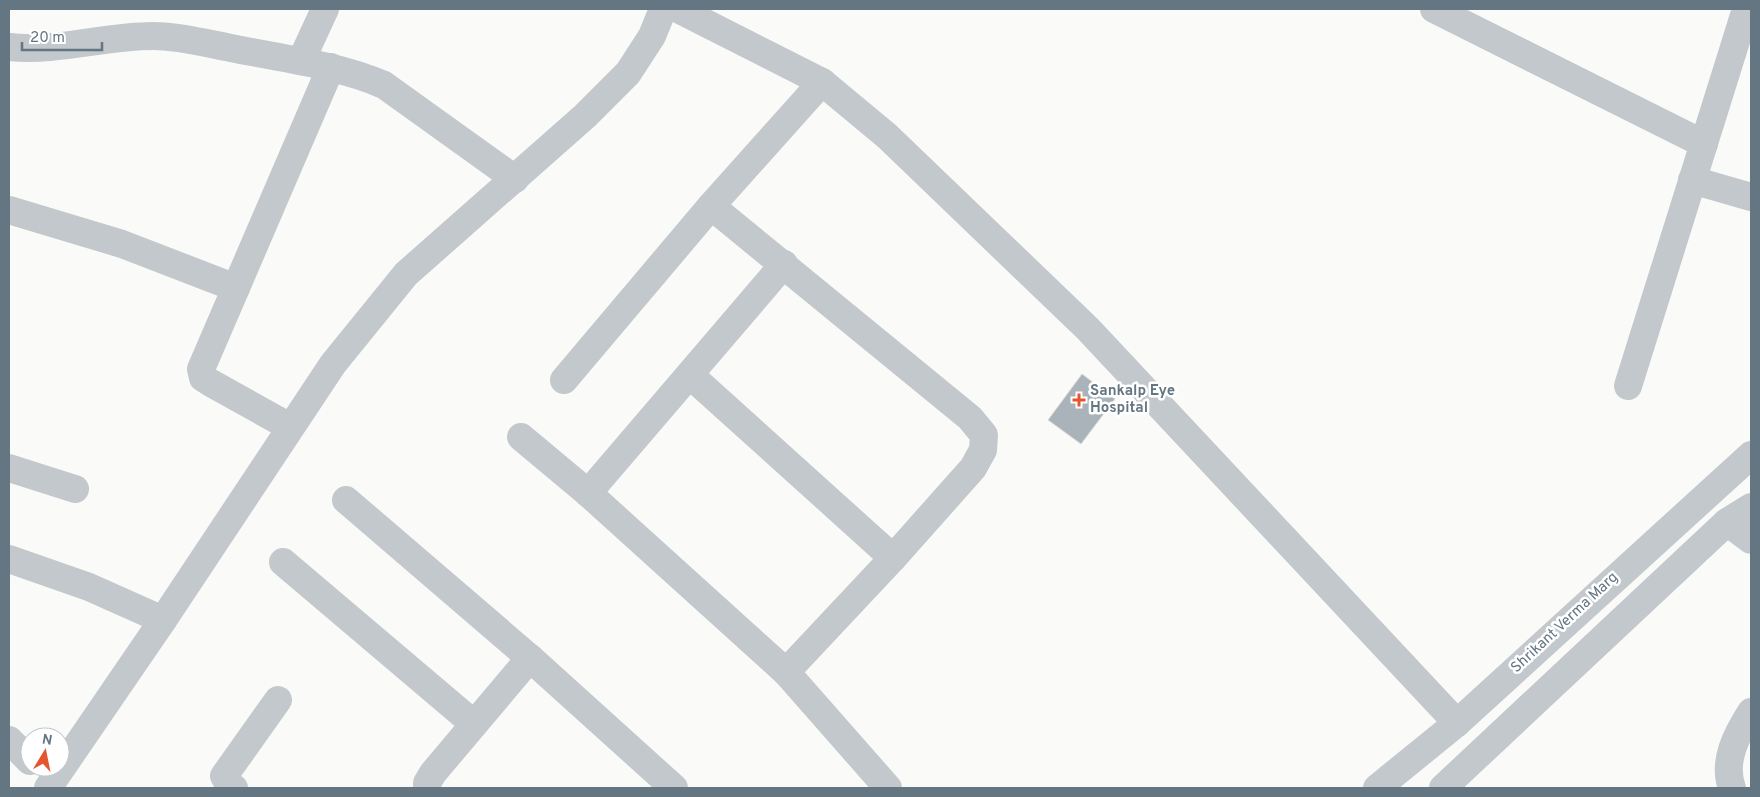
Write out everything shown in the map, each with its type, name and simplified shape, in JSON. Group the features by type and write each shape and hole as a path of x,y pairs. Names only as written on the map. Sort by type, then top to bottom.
{"street":[{"path":"301,62 325,9"},
{"path":"45,779 163,620 290,426 333,364 406,274 586,116 628,73 652,36 663,9"},
{"path":"678,9 822,82 887,136 1088,329 1457,723"},
{"path":"1434,9 1704,144"},
{"path":"1628,386 1746,9"},
{"path":"9,47 76,46 123,37 155,36 331,67 361,76 384,86 515,178"},
{"path":"290,426 203,378 201,369 331,67"},
{"path":"564,380 712,206 822,82"},
{"path":"1692,180 1751,197"},
{"path":"712,206 970,418 984,435 983,450 973,468 893,558 786,672"},
{"path":"9,210 122,244 236,288"},
{"path":"588,493 784,264"},
{"path":"690,374 893,558"},
{"path":"521,437 588,493 786,672 888,788"},
{"name":"Shrikant Verma Marg","path":"1377,788 1457,723 1751,455"},
{"path":"9,468 75,489"},
{"path":"346,500 530,658 674,788"},
{"path":"1443,788 1727,522 1751,507"},
{"path":"1727,522 1751,540"},
{"path":"9,559 89,587 163,620"},
{"path":"284,562 474,724"},
{"path":"427,788 426,783 433,772 530,658"},
{"path":"234,788 224,776 278,700"},
{"path":"1729,787 1729,765 1733,745 1751,712"},
{"path":"9,740 20,751"}],"building":[{"path":"1082,374 1115,399 1081,444 1048,420"}],"place":[{"name":"Sankalp Eye Hospital","path":"1079,400"}]}
